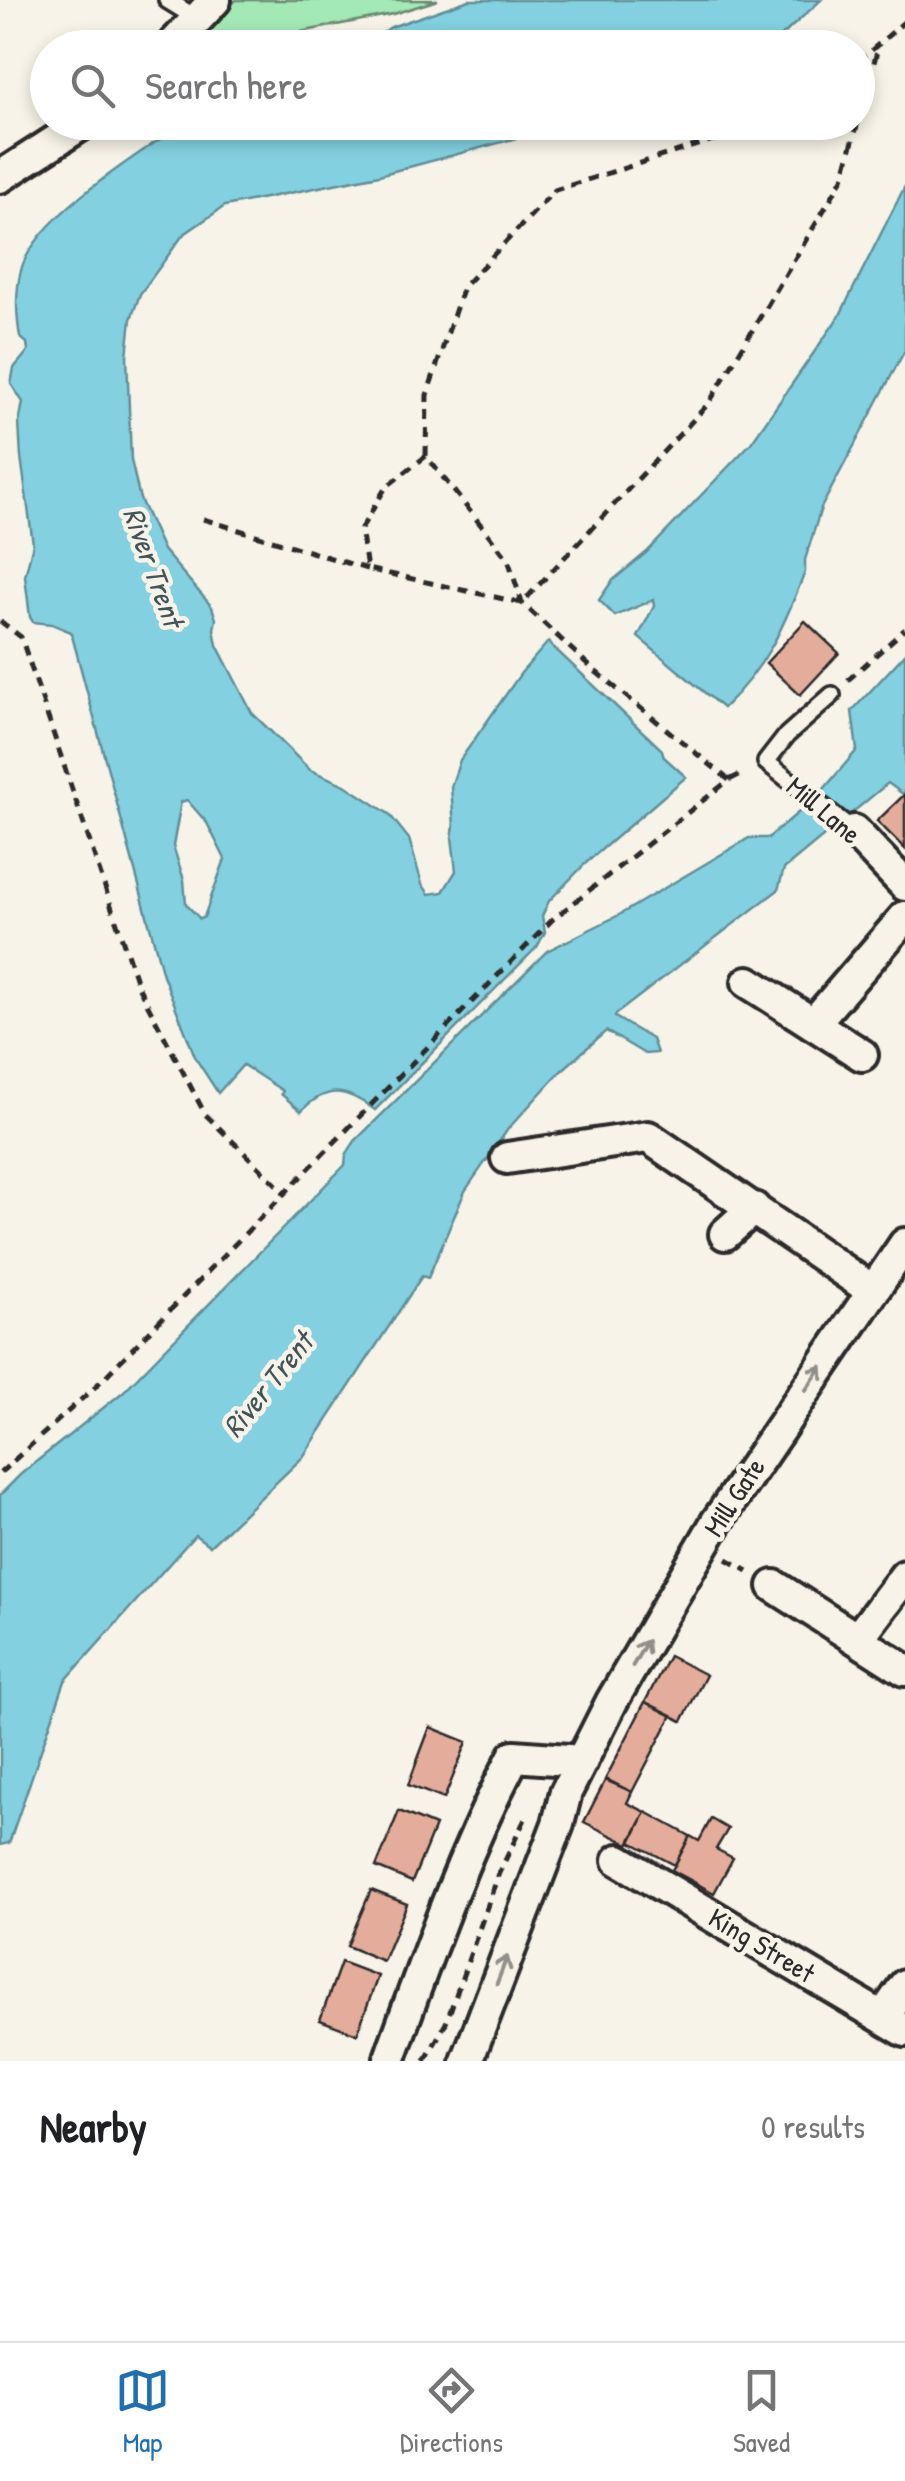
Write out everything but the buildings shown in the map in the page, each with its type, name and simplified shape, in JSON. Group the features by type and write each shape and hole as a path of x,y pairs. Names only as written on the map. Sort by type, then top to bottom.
{"street":[{"path":"187,30 206,9"},
{"path":"0,177 57,140"},
{"name":"Mill Lane","path":"854,830 905,885"},
{"path":"813,1024 905,917"},
{"path":"748,982 862,1056"},
{"path":"508,1158 648,1137 873,1291"},
{"path":"725,1234 754,1208"},
{"name":"Mill Gate","path":"467,2061 558,1824 566,1792 612,1700 703,1545 905,1244"},
{"path":"858,1638 905,1576"},
{"path":"774,1586 905,1670"},
{"path":"390,2058 447,1902 514,1756 582,1761"},
{"name":"King Street","path":"619,1860 894,2024"},
{"path":"894,2024 905,1985"}],"lane":[{"path":"166,0 206,9"},
{"name":"Mill Lane","path":"832,695 787,735 766,762 854,830"}],"path":[{"path":"875,47 905,21"},
{"path":"875,59 879,44"},
{"path":"522,604 508,559 426,456 427,396 463,288 555,190 713,140"},
{"path":"522,604 710,403 843,178 853,140"},
{"path":"366,568 361,529 386,487 426,456"},
{"path":"203,518 366,568 522,604 595,671 729,780"},
{"path":"0,621 21,637 138,986 206,1114 286,1194"},
{"path":"832,695 905,628"},
{"path":"0,1473 96,1387 552,920 729,780 766,762"},
{"path":"703,1545 774,1586"}],"green space":[{"path":"236,0 438,0 393,14 311,30 206,30"}],"water":[{"path":"469,0 821,0 788,30 387,30"},
{"name":"River Trent","path":"159,140 510,140 379,175 225,206 183,235 140,294 131,319 127,356 131,460 140,499 163,550 212,607 217,645 252,713 310,770 345,785 389,814 409,839 422,884 429,894 443,892 456,871 451,787 460,760 521,673 548,642 686,777 586,863 549,901 542,916 545,932 537,947 375,1110 346,1094 329,1093 301,1111 281,1094 283,1091 243,1065 218,1093 196,1059 163,975 71,632 33,622 30,617 25,576 33,544 21,457 19,423 23,402 11,384 14,368 28,351 27,343 20,337 18,319 22,267 49,226 118,168","holes":["187,800 207,823 225,859 200,919 186,904 184,880 173,846 181,802"]},
{"path":"905,186 905,350 821,508 805,572 781,629 751,677 723,708 638,637 654,606 653,600 615,616 599,600 612,581 647,552 751,443 840,315"},
{"name":"River Trent","path":"905,654 905,792 888,783 784,869 778,890 616,1014 615,1017 652,1039 657,1053 645,1054 606,1031 559,1073 508,1129 465,1191 428,1278 422,1276 303,1457 210,1546 195,1535 65,1681 9,1843 0,1845 0,1495 123,1392 345,1165 355,1141 547,951 619,915 749,838 768,838 818,796 857,750 852,711"}]}
